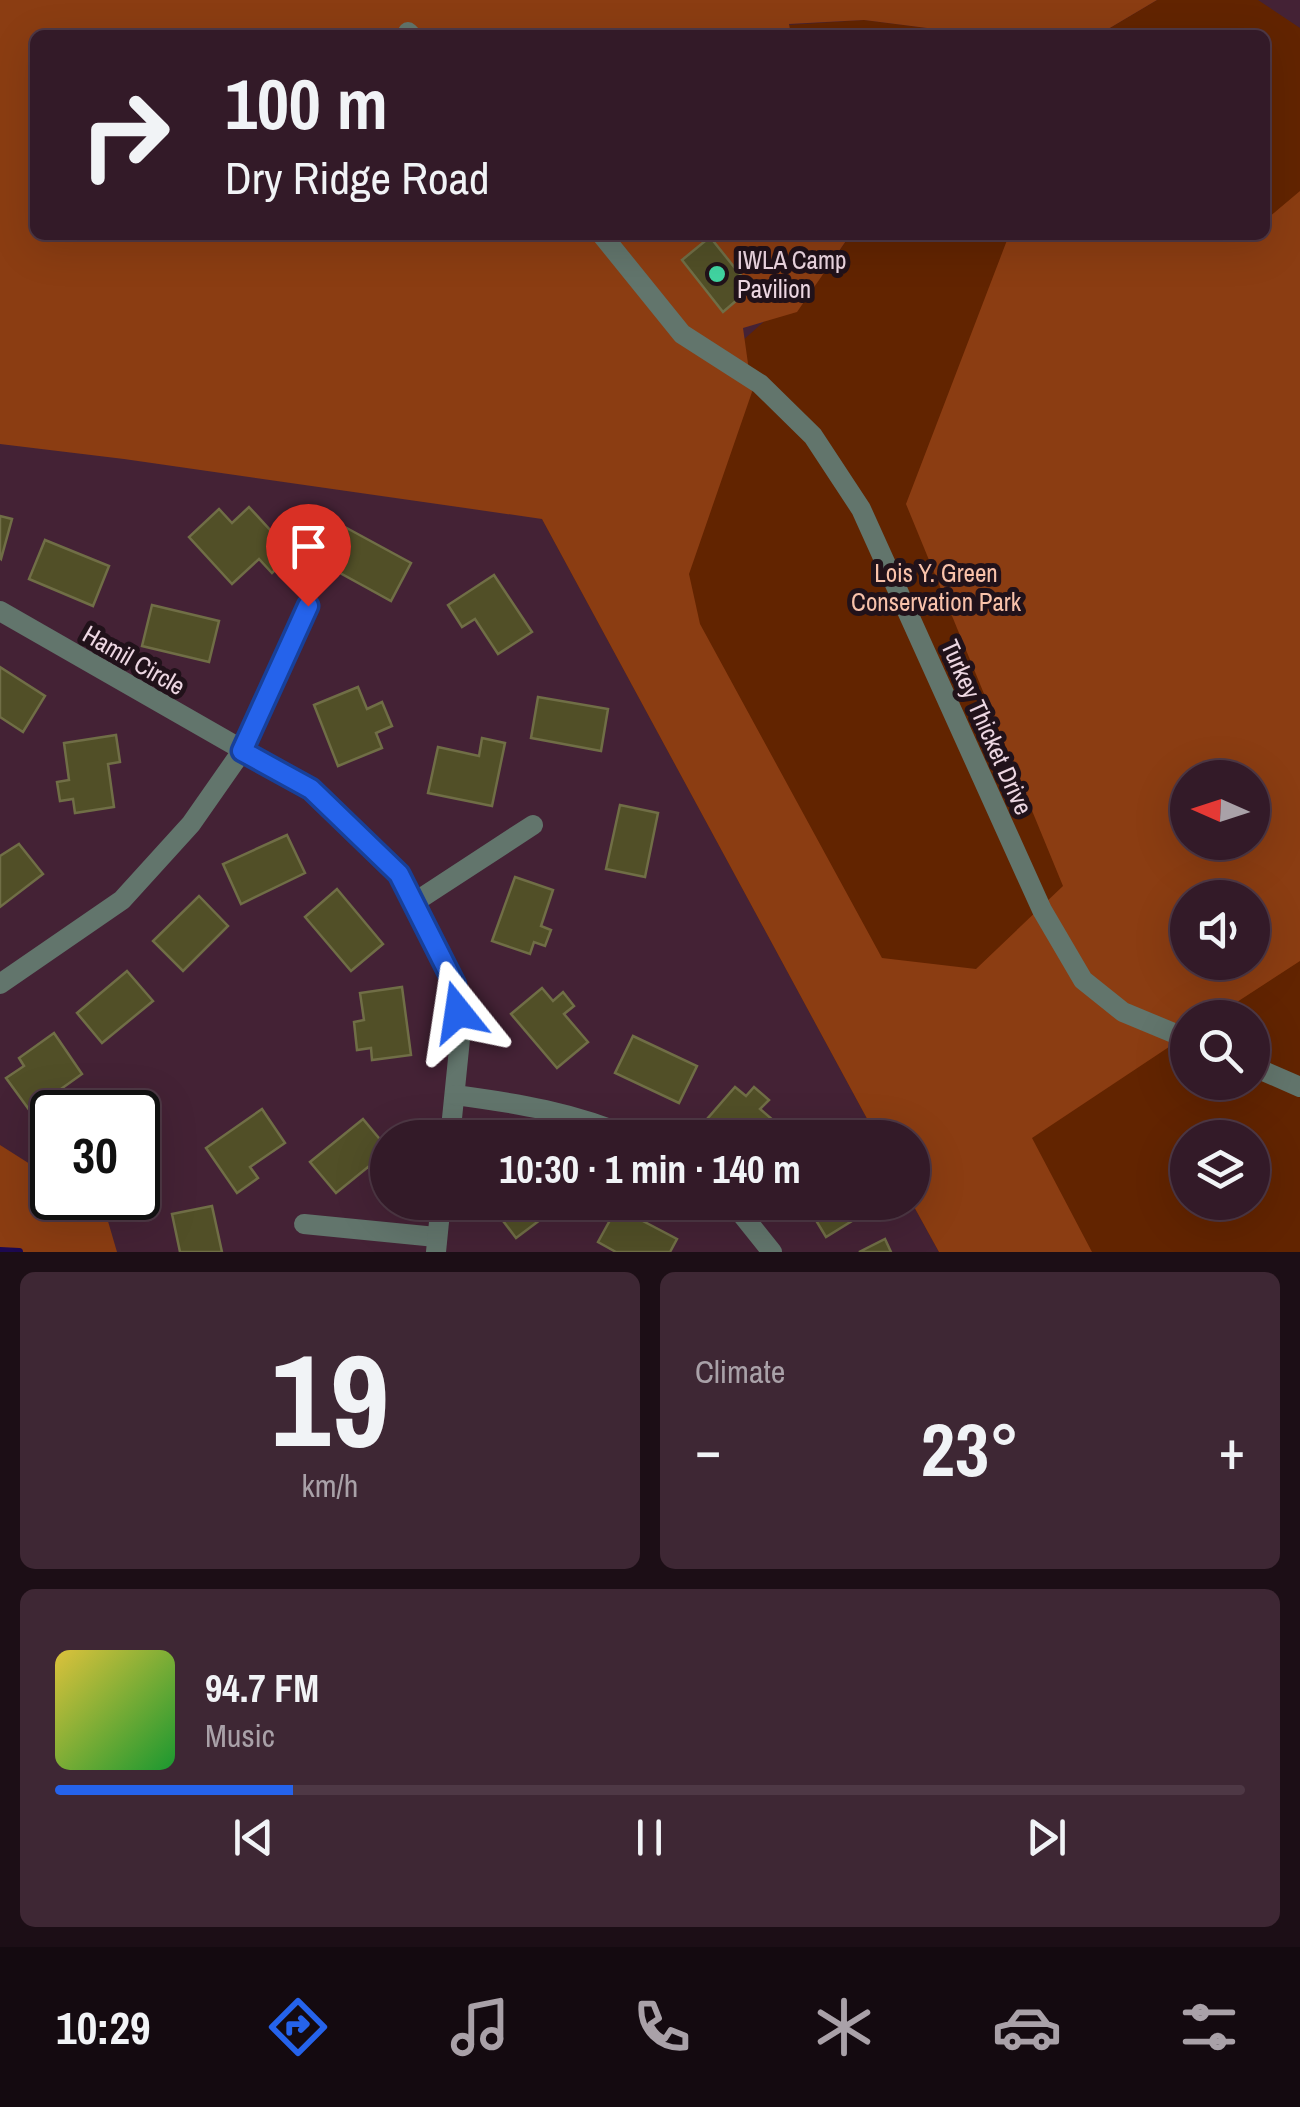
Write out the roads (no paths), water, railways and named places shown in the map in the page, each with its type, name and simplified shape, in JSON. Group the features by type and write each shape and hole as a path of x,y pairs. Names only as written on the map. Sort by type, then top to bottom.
{"street":[{"name":"Turkey Thicket Drive","path":"606,240 682,334 760,384 812,436 861,509 1042,910 1084,980 1123,1012 1170,1032"},
{"path":"0,984 122,900 191,824 242,751 308,606"},
{"name":"Hamil Circle","path":"0,612 311,789 399,874 455,985 460,1039 453,1120"},
{"path":"415,902 533,825"},
{"path":"1270,1074 1300,1086"},
{"path":"456,1095 523,1104 585,1120"},
{"path":"304,1224 436,1245 439,1220"},
{"path":"746,1220 772,1252"}],"waterway":[{"path":"0,1251 19,1252"}],"place":[{"name":"IWLA Camp Pavilion","path":"717,274"}],"park label":[{"name":"Lois Y. Green Conservation Park","path":"936,588"}]}
